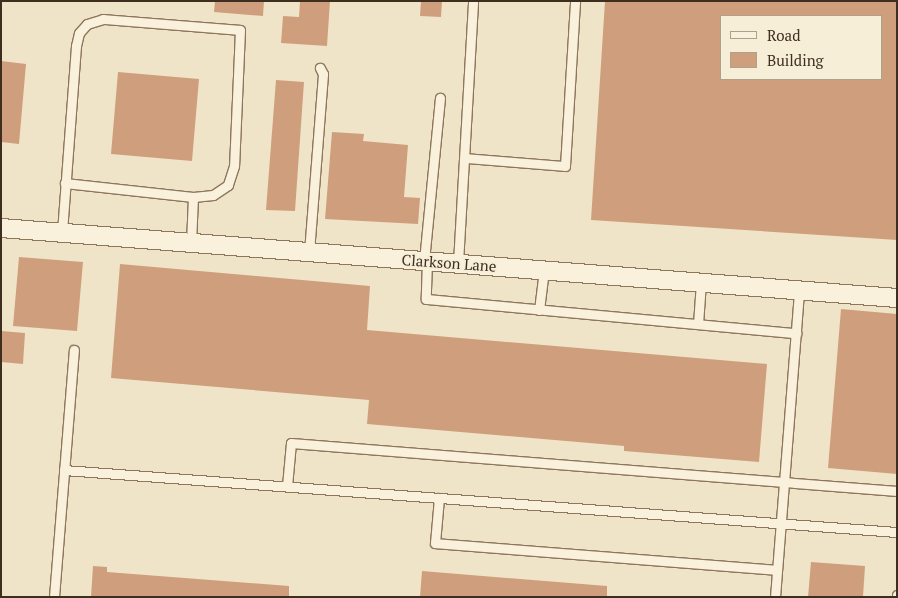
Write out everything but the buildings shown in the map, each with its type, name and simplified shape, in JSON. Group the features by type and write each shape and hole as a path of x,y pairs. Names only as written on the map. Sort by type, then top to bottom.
{"street":[{"name":"Clarkson Lane","path":"1,228 897,298"}],"lane":[{"path":"458,263 473,1"},
{"path":"464,158 565,166 574,1"},
{"path":"62,232 65,183 76,46 79,33 87,24 102,19 240,30 234,166 228,185 213,195 193,197 65,183"},
{"path":"309,252 323,74 320,68"},
{"path":"440,98 425,261 426,299 796,333"},
{"path":"191,243 193,197"},
{"path":"539,310 544,270"},
{"path":"698,324 701,282"},
{"path":"775,597 779,523 799,290"},
{"path":"54,597 74,350"},
{"path":"288,486 291,443 897,490"},
{"path":"64,470 897,532"},
{"path":"439,498 435,543 776,570"}]}
